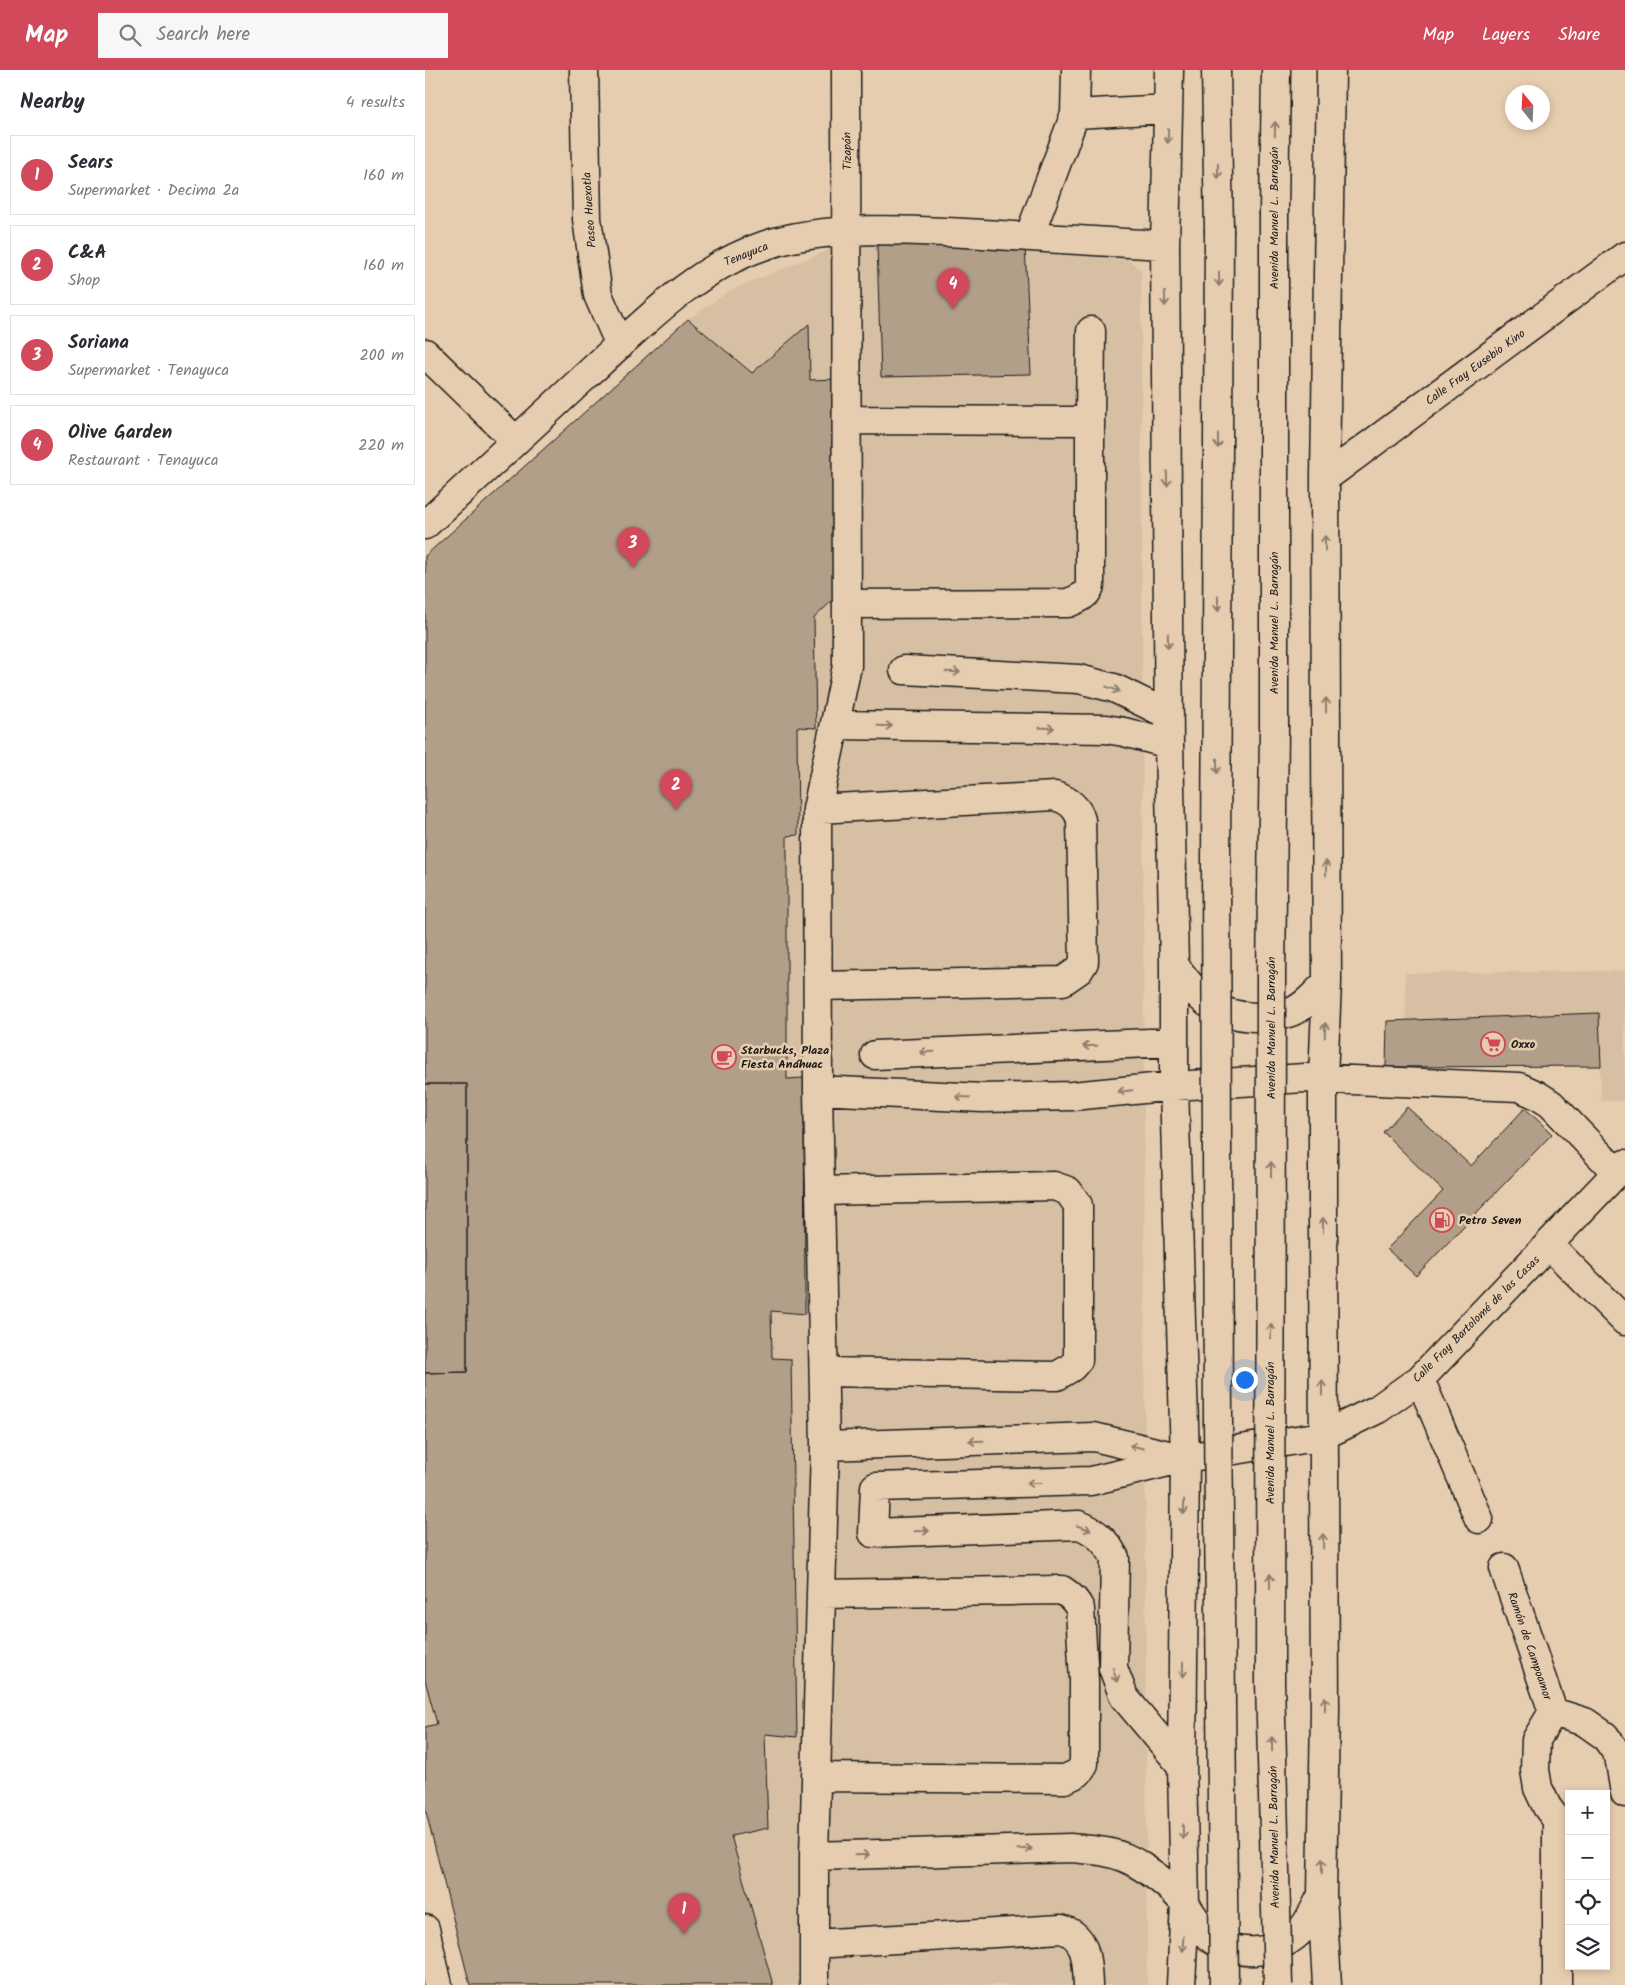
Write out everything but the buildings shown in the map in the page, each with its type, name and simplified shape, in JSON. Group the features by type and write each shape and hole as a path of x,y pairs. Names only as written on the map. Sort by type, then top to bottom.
{"main road":[{"name":"Paseo Huexotla","path":"584,70 587,218 598,295 620,345"},
{"name":"Tizapán","path":"814,1985 814,1856 825,1446 818,1090 817,808 847,666 848,232 846,70"},
{"path":"1029,237 1075,114 1076,70"},
{"path":"1169,70 1165,245 1169,744 1175,965 1173,1042 1185,1458 1182,1766 1185,1903 1181,1985"},
{"path":"1216,70 1219,230 1216,865 1218,1411 1224,1985"},
{"name":"Avenida Manuel L. Barragán","path":"1276,70 1273,212 1274,729 1271,986 1270,1682 1278,1985"},
{"path":"1327,1985 1322,1895 1325,1710 1322,1436 1323,1079 1327,982 1325,478 1331,70"},
{"path":"1075,114 1169,109"},
{"name":"Tenayuca","path":"425,525 515,440 680,291 718,265 764,245 804,236 848,232 920,231 1165,245"},
{"name":"Calle Fray Eusebio Kino","path":"1325,478 1625,256"},
{"path":"847,604 1068,603 1086,593 1090,586 1091,331"},
{"path":"425,353 515,440"},
{"path":"847,420 1090,421"},
{"path":"904,670 1079,679 1114,688 1169,715"},
{"path":"836,725 1106,729 1169,744"},
{"path":"817,808 1055,796 1067,800 1074,806 1081,820 1084,962 1079,970 1063,981 817,986"},
{"path":"1175,965 1196,992 1213,1006 1237,1015 1263,1017 1289,1013 1309,1000 1327,982"},
{"path":"875,1055 1173,1042"},
{"path":"818,1090 983,1098 1072,1096 1174,1086 1305,1078 1519,1087 1551,1104 1621,1168"},
{"name":"Calle Fray Bartolomé de las Casas","path":"1182,1766 1124,1697 1118,1684 1113,1668 1115,1558 1109,1547 1096,1533 1079,1525 873,1534 875,1487 1091,1481 1185,1458 1322,1436 1378,1409 1420,1379 1549,1246 1621,1168"},
{"path":"820,1191 1054,1186 1069,1191 1078,1205 1078,1360 1067,1371 1057,1376 823,1372"},
{"path":"1549,1246 1625,1321"},
{"path":"1420,1379 1479,1518"},
{"path":"825,1446 1094,1437 1185,1458"},
{"name":"Ramón de Campoamor","path":"1503,1568 1553,1712 1536,1740 1535,1770 1538,1788 1547,1807 1563,1820 1557,1985"},
{"path":"816,1777 1065,1779 1078,1773 1083,1764 1084,1681 1080,1609 1069,1594 1062,1590 821,1594"},
{"path":"1553,1712 1585,1722 1605,1736 1619,1756 1625,1793 1610,1803"},
{"path":"814,1856 1070,1848 1108,1851 1138,1864 1160,1880 1185,1903 1199,1926 1213,1940 1239,1952 1255,1952 1281,1944 1302,1929 1310,1919 1322,1895"},
{"path":"425,1929 438,1985"},
{"path":"814,1944 1061,1929 1071,1931 1080,1940 1087,1961 1089,1985"}],"shaded area":[{"path":"877,244 1110,246 1141,270 1147,1985 470,1985 425,1808 425,556 688,319 731,290 838,246"},
{"path":"1625,971 1625,1101 1601,1101 1599,1013 1406,1021 1405,973"}],"place":[{"name":"Olive Garden","path":"953,309"},
{"name":"Soriana","path":"633,568"},
{"name":"C&A","path":"676,810"},
{"name":"Oxxo","path":"1493,1044"},
{"name":"Starbucks, Plaza Fiesta Anáhuac","path":"724,1057"},
{"name":"Petro Seven","path":"1442,1220"},
{"name":"Sears","path":"684,1934"}]}
